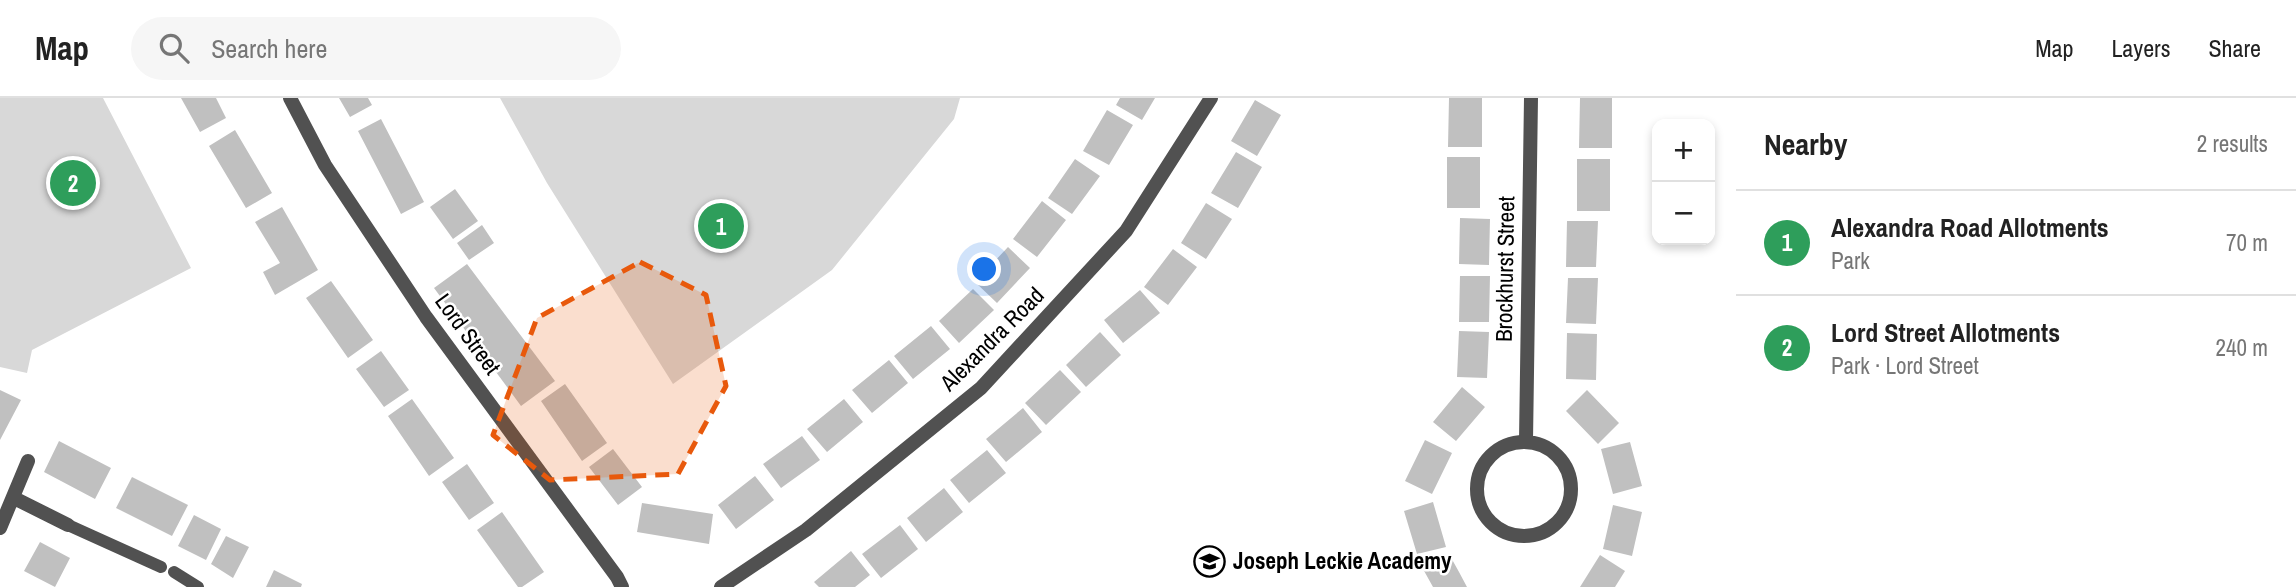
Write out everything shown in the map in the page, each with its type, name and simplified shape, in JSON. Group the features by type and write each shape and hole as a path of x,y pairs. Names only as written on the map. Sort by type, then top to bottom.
{"street":[{"name":"Lord Street","path":"290,98 325,165 426,317 622,587"},
{"name":"Alexandra Road","path":"721,587 806,530 981,388 1126,231 1211,98"},
{"name":"Brockhurst Street","path":"1526,441 1531,98"},
{"path":"1526,441 1553,451 1570,475 1570,501 1559,521 1541,533 1522,536 1499,529 1480,508 1476,481 1486,459 1508,444 1526,441"},
{"path":"0,528 28,461"},
{"path":"14,498 68,525"}],"lane":[{"path":"68,525 161,567"},
{"path":"174,572 198,587"}],"highlighted area":[{"path":"640,262 706,295 726,386 678,474 550,480 493,435 537,318"}],"shaded area":[{"path":"0,98 103,98 191,268 32,350 27,373 0,367"},
{"path":"500,98 960,98 954,119 832,270 673,384 547,183"}],"building":[{"path":"181,98 216,98 226,118 200,132"},
{"path":"339,98 368,98 372,105 350,117"},
{"path":"1120,98 1155,98 1142,120 1116,105"},
{"path":"1449,98 1482,98 1482,147 1448,147"},
{"path":"1580,98 1612,98 1612,148 1579,148"},
{"path":"1255,100 1281,115 1257,156 1231,141"},
{"path":"1107,110 1133,125 1109,165 1083,151"},
{"path":"381,119 424,202 401,214 358,131"},
{"path":"235,130 272,193 246,208 209,146"},
{"path":"1236,152 1262,167 1238,208 1211,193"},
{"path":"1447,157 1480,157 1480,208 1447,208"},
{"path":"1075,159 1100,176 1072,214 1048,198"},
{"path":"1577,159 1610,159 1610,211 1577,211"},
{"path":"455,189 478,221 453,239 430,207"},
{"path":"1042,201 1066,220 1037,257 1013,239"},
{"path":"1206,203 1232,219 1206,259 1181,243"},
{"path":"282,207 318,270 275,295 263,272 280,263 255,222"},
{"path":"1460,218 1490,219 1489,265 1459,264"},
{"path":"1567,221 1598,221 1596,267 1566,267"},
{"path":"482,225 494,243 469,260 457,243"},
{"path":"1008,247 1030,268 997,303 975,282"},
{"path":"1173,249 1197,267 1168,305 1144,287"},
{"path":"467,264 555,381 521,406 434,288"},
{"path":"1460,276 1490,276 1489,322 1459,322"},
{"path":"1568,278 1598,278 1596,324 1566,323"},
{"path":"331,281 373,340 348,358 306,298"},
{"path":"973,289 994,310 959,343 939,321"},
{"path":"1140,290 1160,313 1123,343 1104,320"},
{"path":"931,326 950,349 913,379 894,356"},
{"path":"1459,331 1489,332 1487,378 1457,377"},
{"path":"1100,332 1121,355 1086,387 1066,365"},
{"path":"1567,333 1597,334 1596,380 1566,379"},
{"path":"381,351 409,390 384,407 356,369"},
{"path":"889,360 908,383 872,413 852,390"},
{"path":"1060,370 1081,392 1046,425 1025,403"},
{"path":"565,384 607,443 582,461 541,401"},
{"path":"1462,387 1485,407 1456,441 1433,422"},
{"path":"0,390 21,400 0,440"},
{"path":"1587,390 1619,423 1598,444 1566,411"},
{"path":"412,399 454,458 429,476 388,416"},
{"path":"844,399 863,422 827,452 807,429"},
{"path":"1023,408 1042,432 1006,462 986,439"},
{"path":"802,436 820,460 781,488 763,464"},
{"path":"1425,440 1452,453 1432,494 1405,481"},
{"path":"59,441 111,468 95,499 44,472"},
{"path":"1630,442 1642,486 1613,494 1601,449"},
{"path":"613,449 642,487 618,505 589,467"},
{"path":"987,450 1006,473 969,503 950,480"},
{"path":"467,464 494,503 469,520 442,482"},
{"path":"755,476 774,500 736,529 718,505"},
{"path":"132,477 188,505 172,536 116,508"},
{"path":"944,488 963,512 926,542 907,518"},
{"path":"1433,502 1446,547 1417,554 1404,511"},
{"path":"642,503 713,514 709,544 637,532"},
{"path":"1613,505 1642,512 1632,556 1603,549"},
{"path":"502,512 544,572 522,587 518,587 477,530"},
{"path":"194,515 221,529 206,560 178,546"},
{"path":"900,525 918,549 881,578 862,554"},
{"path":"226,536 249,547 233,578 211,564"},
{"path":"40,542 70,558 55,587 24,571"},
{"path":"851,551 870,575 855,587 819,587 814,582"},
{"path":"1449,554 1467,587 1433,587 1423,569"},
{"path":"1600,555 1625,571 1615,587 1580,587"},
{"path":"274,570 302,584 301,587 266,587"}],"place":[{"name":"Lord Street Allotments","path":"73,183"},
{"name":"Alexandra Road Allotments","path":"721,226"},
{"name":"Joseph Leckie Academy","path":"1210,561"}]}
